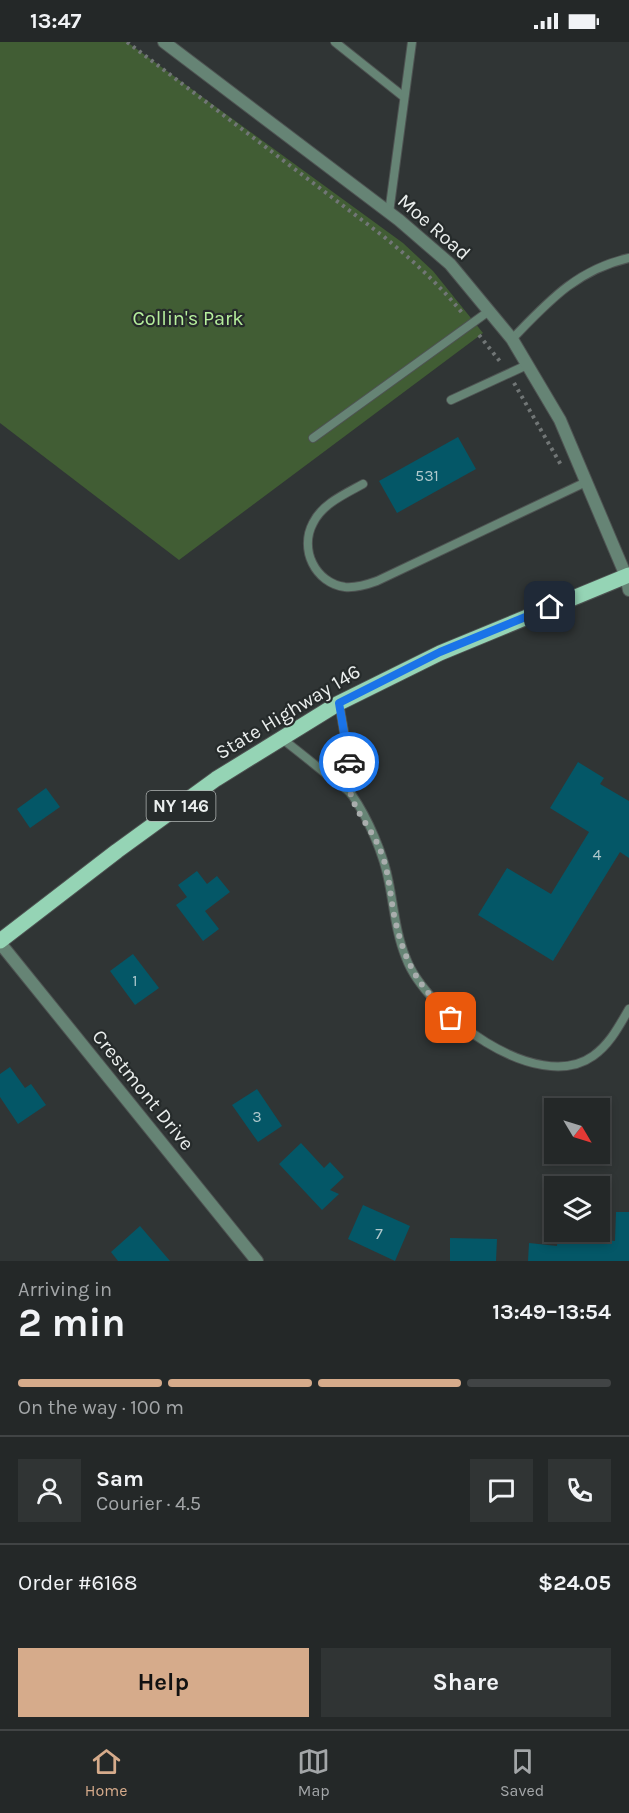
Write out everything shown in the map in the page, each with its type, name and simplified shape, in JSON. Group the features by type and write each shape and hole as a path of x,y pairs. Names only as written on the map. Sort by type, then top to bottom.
{"main road":[{"name":"State Highway 146","path":"0,942 120,849 216,780 339,703 440,652 628,580"}],"street":[{"name":"Moe Road","path":"164,42 389,213 450,264 512,339 560,420 628,580"},
{"name":"Crestmont Drive","path":"0,942 257,1261"}],"lane":[{"path":"335,42 404,97"},
{"path":"389,213 412,42"},
{"path":"512,339 557,294 588,273 629,258"},
{"path":"313,438 489,311"},
{"path":"451,400 527,365"},
{"path":"363,484 321,511 312,525 307,542 309,559 317,572 331,583 345,587 363,586 377,581 586,482"},
{"path":"339,703 351,772 351,794"},
{"path":"281,738 351,794 381,851 406,958 429,997 451,1018 478,1037 513,1056 543,1066 569,1066 592,1057 612,1039 629,1009"}],"path":[{"path":"127,42 383,236 451,298 507,373 562,468 586,482"}],"green space":[{"name":"Collin's Park","path":"0,42 127,42 403,243 433,271 483,333 179,560 0,423"}],"building":[{"path":"458,437 476,469 397,513 379,481"},
{"path":"578,762 604,778 600,784 629,801 629,858 620,852 553,961 478,915 507,868 551,894 589,832 550,808"},
{"path":"46,788 60,807 30,828 17,809"},
{"path":"197,871 207,884 217,876 230,892 205,911 219,929 203,941 176,905 187,897 178,885"},
{"path":"133,954 159,988 135,1005 110,971"},
{"path":"10,1067 25,1088 31,1084 46,1105 18,1124 0,1097 0,1074"},
{"path":"257,1089 282,1126 258,1142 232,1105"},
{"path":"301,1143 324,1168 330,1162 344,1177 330,1190 339,1194 322,1210 279,1164"},
{"path":"363,1205 410,1226 395,1261 348,1239"},
{"path":"616,1212 629,1212 629,1261 528,1261 529,1243 557,1246 557,1242 615,1241"},
{"path":"140,1226 170,1261 118,1261 111,1252"},
{"path":"450,1238 497,1239 496,1261 450,1261"}],"way so far":[{"path":"349,762 351,794 381,851 406,958 429,997 451,1018"}],"route":[{"path":"349,762 339,703 440,652 550,607"}]}
